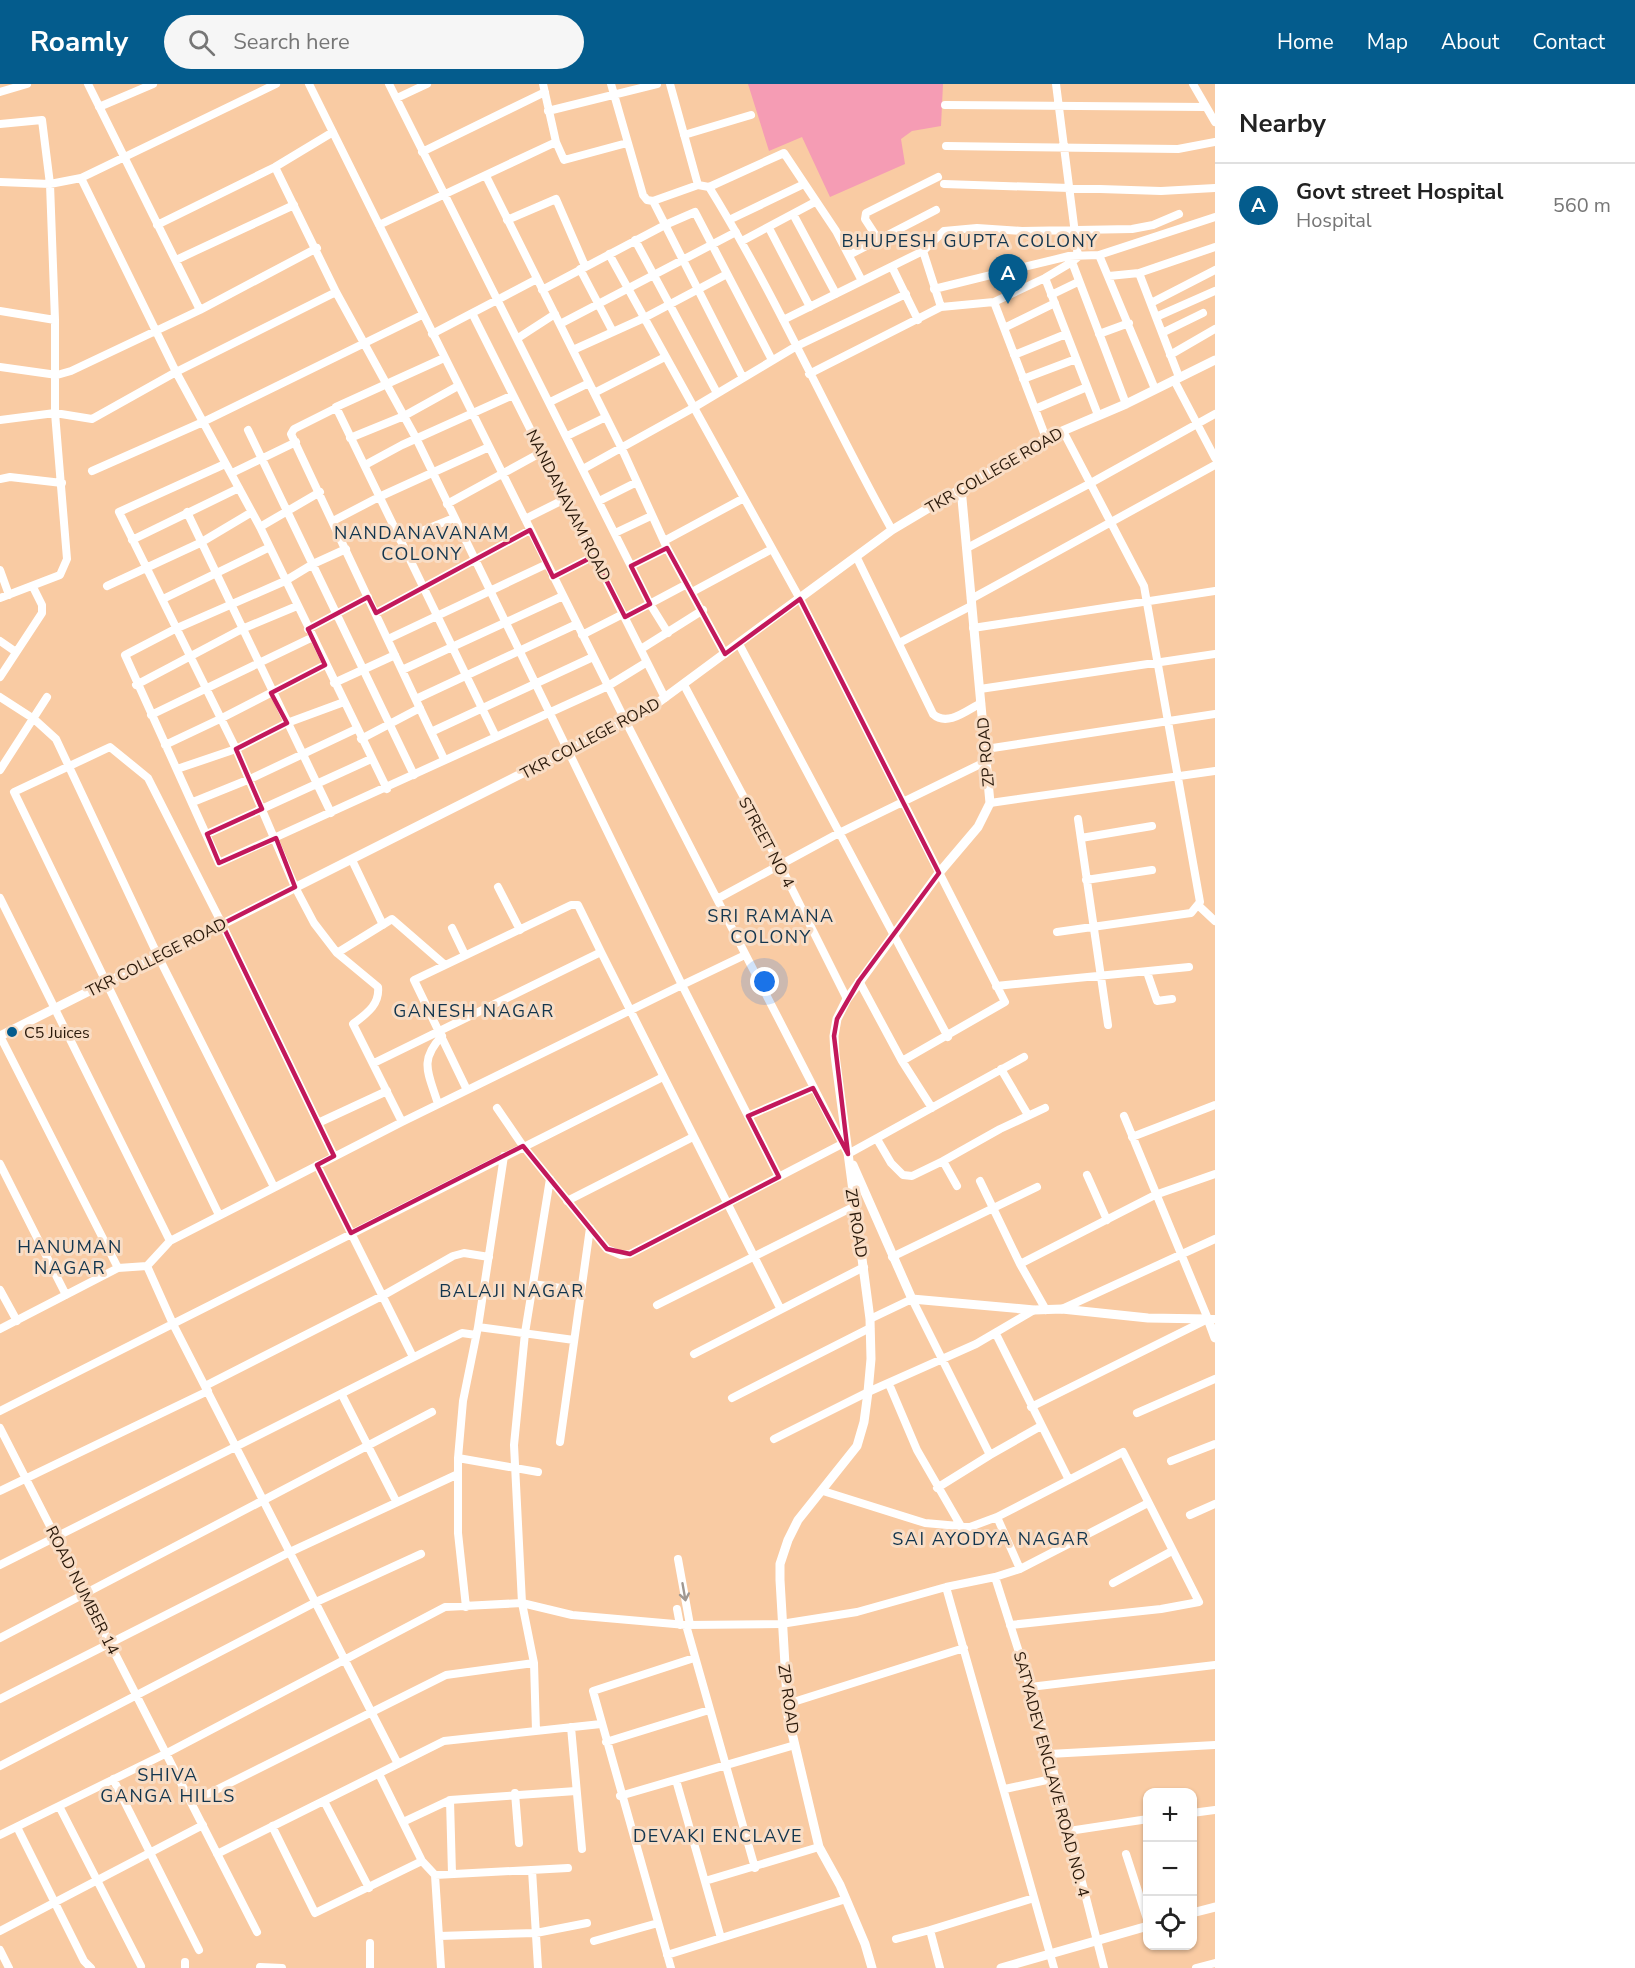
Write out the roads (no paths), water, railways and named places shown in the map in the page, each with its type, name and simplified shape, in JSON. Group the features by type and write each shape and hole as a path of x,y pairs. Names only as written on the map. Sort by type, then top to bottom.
{"street":[{"path":"0,92 27,84"},
{"path":"88,84 200,310"},
{"path":"99,108 153,84"},
{"path":"0,182 50,184 81,178 276,84"},
{"path":"309,84 593,657 848,1154 892,1257 990,1455"},
{"path":"389,84 499,299 650,604 668,633"},
{"path":"397,98 427,84"},
{"path":"611,84 627,143 647,200 653,201 698,186 709,187 784,153 849,255 862,281"},
{"path":"548,111 657,84"},
{"path":"670,84 698,186"},
{"path":"1056,84 1070,189 1078,282 1126,404"},
{"path":"1193,84 1215,122"},
{"path":"422,152 544,88 556,142 564,160 627,143"},
{"path":"945,105 1205,107"},
{"path":"684,135 751,115"},
{"path":"0,124 42,120 50,184 57,375 55,413 68,560 60,575 0,598"},
{"path":"157,225 275,168 333,132"},
{"path":"379,225 556,142"},
{"path":"946,146 1178,149 1215,142"},
{"path":"275,168 317,248 336,292 416,438 505,625 550,712 567,752 779,1177"},
{"path":"486,176 622,449 651,516 725,654"},
{"path":"81,178 176,372 260,527 311,638 387,789"},
{"path":"878,239 865,219 866,213 941,181 1070,189 1161,191 1215,188"},
{"path":"729,220 804,184"},
{"path":"709,187 742,241 809,374 892,530"},
{"path":"507,220 553,199 557,200 582,267 613,332"},
{"path":"653,201 743,378"},
{"path":"742,241 815,202"},
{"path":"176,260 294,205"},
{"path":"849,255 936,210"},
{"path":"542,290 582,267 695,212 772,360"},
{"path":"793,214 836,294"},
{"path":"783,320 923,251 944,231 955,229 1132,229 1154,225 1179,214"},
{"path":"809,374 941,307 994,302 1045,278 1075,260 1099,255 1215,217"},
{"path":"770,228 810,308"},
{"path":"560,324 736,232"},
{"path":"635,240 717,393"},
{"path":"1109,276 1139,273 1215,247"},
{"path":"0,367 57,375 70,371 200,310 317,248"},
{"path":"923,251 941,307"},
{"path":"609,254 800,599 901,802 1005,1002 948,1037 902,1061"},
{"path":"1099,255 1155,389"},
{"path":"934,289 1070,256 1075,260"},
{"path":"892,267 918,320"},
{"path":"1151,303 1215,270"},
{"path":"1139,273 1170,355 1176,378 1215,458"},
{"path":"573,350 644,318 727,274"},
{"path":"1045,278 1098,415"},
{"path":"432,334 537,279"},
{"path":"1051,295 1078,282"},
{"path":"1156,317 1215,291"},
{"path":"0,420 55,413 92,418 176,372 336,292"},
{"path":"583,469 622,449 795,347 906,294"},
{"path":"994,302 1046,438"},
{"path":"1004,328 1054,303"},
{"path":"0,311 55,320"},
{"path":"1162,333 1203,313"},
{"name":"NANDANAVAM ROAD","path":"472,314 665,698"},
{"path":"518,338 555,314"},
{"path":"92,471 203,422 422,315"},
{"path":"1099,334 1128,323"},
{"path":"1170,355 1215,329"},
{"path":"1014,355 1066,334"},
{"path":"594,393 665,357"},
{"path":"444,358 336,408 294,429 291,434 444,759"},
{"path":"1023,380 1076,359"},
{"name":"TKR COLLEGE ROAD","path":"0,1036 626,722 684,685 892,530 1046,438 1126,404 1215,360"},
{"path":"550,402 589,383"},
{"path":"350,438 404,416 458,386"},
{"path":"1035,409 1087,387"},
{"path":"365,465 416,438 513,395"},
{"path":"336,408 495,735"},
{"path":"967,548 1215,414"},
{"path":"567,436 606,417"},
{"path":"248,430 414,775"},
{"path":"1063,431 1109,523 1144,586 1149,603 1199,906 1215,921"},
{"path":"232,473 296,442"},
{"path":"333,521 379,497 489,447"},
{"path":"447,504 542,452"},
{"path":"225,464 119,512 236,749 295,887 314,923 337,953 378,987 379,996 372,1010 353,1024 402,1122"},
{"path":"899,643 1215,465"},
{"path":"0,479 10,477 62,483"},
{"path":"599,501 635,483"},
{"path":"132,540 239,488"},
{"name":"ZP ROAD","path":"872,1968 846,1899 819,1847 795,1745 787,1704 781,1624 780,1564 788,1539 809,1505 823,1491 856,1446 864,1422 868,1392 870,1324 834,1036 837,1019 859,981 939,873 978,827 990,803 961,488"},
{"path":"260,527 320,492"},
{"path":"631,566 744,498"},
{"path":"525,519 566,499"},
{"path":"186,512 271,693 331,813"},
{"path":"107,586 200,543 252,512"},
{"path":"615,533 651,516"},
{"path":"399,540 454,518"},
{"path":"376,613 530,530"},
{"path":"163,599 214,572 268,548"},
{"path":"346,549 313,564 285,581 175,629 125,655 136,685 193,802 219,863 387,789 495,735 608,686 647,662"},
{"path":"692,592 772,549"},
{"path":"553,577 594,556"},
{"path":"857,558 933,714 939,719 947,720 981,703"},
{"path":"388,639 547,564"},
{"path":"0,570 9,595"},
{"path":"582,635 650,604 687,584"},
{"path":"0,677 42,613 42,605 33,587"},
{"path":"973,628 1149,603 1215,591"},
{"path":"402,670 505,625 563,596"},
{"path":"308,629 368,597"},
{"path":"136,685 242,629 297,606"},
{"path":"641,649 703,610"},
{"path":"416,699 577,624"},
{"path":"151,715 311,638"},
{"path":"0,641 16,652"},
{"path":"739,644 948,1037"},
{"path":"980,689 1215,654"},
{"path":"334,683 395,655"},
{"path":"431,732 593,657"},
{"path":"165,745 325,664"},
{"name":"STREET NO 4","path":"684,685 780,865 847,999"},
{"path":"0,697 33,719 56,739 158,956 274,1187"},
{"path":"0,770 47,697"},
{"path":"177,769 236,749 287,723 344,702"},
{"path":"361,739 420,708"},
{"path":"986,749 1215,714"},
{"path":"193,802 250,779 356,729"},
{"path":"219,1215 14,792 110,747 148,778 222,924 334,1156"},
{"path":"207,834 371,759"},
{"path":"717,899 839,833 987,760"},
{"path":"990,803 1215,771"},
{"path":"1078,819 1092,928 1108,1025"},
{"path":"1081,838 1152,826"},
{"path":"352,860 382,925"},
{"path":"1086,880 1152,870"},
{"path":"498,887 520,930"},
{"path":"0,898 53,1009 170,1241"},
{"path":"466,1090 414,980 578,904 780,1308"},
{"path":"1058,932 1191,913 1199,906"},
{"path":"337,953 392,919 445,965"},
{"path":"452,928 465,955"},
{"path":"374,1063 441,1034 601,952"},
{"path":"0,1329 118,1268 147,1266 170,1241 219,1215 466,1090 745,955"},
{"path":"996,986 1190,968"},
{"path":"1147,972 1157,1001 1172,999"},
{"path":"859,981 902,1061 932,1108"},
{"path":"438,1104 426,1059 429,1049 441,1034"},
{"path":"0,1036 118,1268"},
{"path":"848,1154 1024,1057"},
{"path":"1001,1069 1028,1115"},
{"path":"0,1411 663,1077"},
{"path":"748,1116 813,1088"},
{"path":"318,1123 387,1091"},
{"path":"1132,1137 1215,1105"},
{"path":"497,1108 523,1146 607,1249 621,1255 630,1254 842,1144"},
{"path":"877,1139 897,1172 912,1176 1045,1108"},
{"path":"1124,1116 1180,1255 1211,1319 1215,1338"},
{"path":"567,1201 693,1137"},
{"path":"466,1607 458,1533 456,1475 463,1401 477,1331 504,1156"},
{"path":"943,1161 957,1186"},
{"path":"0,1164 66,1295"},
{"path":"317,1165 413,1357"},
{"path":"1020,1264 1155,1195 1215,1174"},
{"path":"1087,1175 1107,1220"},
{"path":"536,1731 534,1663 522,1603 513,1444 525,1333 550,1179"},
{"path":"980,1181 1020,1264 1046,1310"},
{"path":"892,1257 1037,1187"},
{"path":"657,1305 855,1206"},
{"path":"560,1442 590,1228"},
{"path":"1062,1309 1215,1239"},
{"path":"0,1491 207,1389 453,1256 464,1253 489,1257"},
{"path":"147,1266 173,1324 398,1764"},
{"path":"694,1354 780,1308 864,1268"},
{"path":"533,1284 581,1291"},
{"path":"0,1290 16,1321"},
{"path":"732,1398 912,1299 1034,1310 1062,1309 1148,1318 1211,1319"},
{"path":"774,1439 868,1392 996,1334 1034,1310"},
{"path":"1031,1407 1211,1319"},
{"path":"0,1565 462,1333 477,1331 525,1333 574,1340"},
{"path":"996,1334 1069,1480"},
{"path":"1137,1413 1215,1379"},
{"path":"889,1383 917,1450 962,1528"},
{"path":"342,1395 396,1501"},
{"path":"0,1638 432,1412"},
{"path":"937,1488 1041,1426"},
{"name":"ROAD NUMBER 14","path":"0,1428 257,1932"},
{"path":"1171,1461 1215,1444"},
{"path":"823,1491 926,1523 962,1528 981,1524 997,1517 1123,1452 1199,1602 1161,1609 1010,1625"},
{"path":"458,1458 538,1472"},
{"path":"0,1699 290,1552 456,1475"},
{"path":"0,1835 167,1753 445,1607 522,1603 572,1615 685,1625 781,1624 857,1612 1020,1569 1148,1503"},
{"path":"1190,1515 1215,1504"},
{"path":"997,1517 1020,1569"},
{"path":"1113,1583 1172,1551"},
{"path":"0,1766 316,1602 422,1554"},
{"path":"678,1559 685,1625 755,1868"},
{"name":"SATYADEV ENCLAVE ROAD NO. 4","path":"995,1577 1056,1778 1104,1968"},
{"path":"946,1587 1054,1968"},
{"path":"677,1609 685,1625"},
{"path":"787,1704 964,1648"},
{"path":"671,1968 620,1796 593,1691 694,1658"},
{"path":"192,1802 446,1675 534,1663"},
{"path":"1030,1687 1215,1665"},
{"path":"606,1742 709,1710"},
{"path":"217,1854 444,1741 601,1724"},
{"path":"571,1727 582,1849"},
{"path":"620,1796 795,1745"},
{"path":"1049,1754 1215,1745"},
{"path":"379,1774 422,1861 435,1875 441,1968"},
{"path":"1005,1790 1056,1778"},
{"path":"113,1779 199,1950"},
{"path":"676,1780 721,1938"},
{"path":"403,1822 450,1800 515,1793 576,1791"},
{"path":"515,1793 519,1843"},
{"path":"450,1800 452,1874"},
{"path":"324,1801 369,1887"},
{"path":"59,1806 141,1966"},
{"path":"1197,1812 1215,1810"},
{"path":"1069,1831 1143,1821"},
{"path":"0,1931 203,1825"},
{"path":"272,1826 315,1913 422,1861"},
{"path":"17,1827 84,1961 90,1968"},
{"path":"705,1881 755,1868 819,1847"},
{"path":"1126,1854 1143,1908"},
{"path":"435,1875 568,1868"},
{"path":"532,1870 538,1968"},
{"path":"896,1939 1034,1898"},
{"path":"667,1955 846,1899"},
{"path":"1197,1912 1215,1907"},
{"path":"439,1936 536,1933 587,1923"},
{"path":"594,1941 658,1923"},
{"path":"1001,1968 1143,1926"},
{"path":"930,1930 940,1968"},
{"path":"370,1943 370,1968"},
{"path":"0,1950 9,1968"},
{"path":"1196,1968 1215,1963"},
{"path":"260,1967 282,1968"}],"place":[{"name":"Govt street Hospital","path":"1008,304"},
{"name":"C5 Juices","path":"12,1032"}],"district":[{"name":"BHUPESH GUPTA COLONY","path":"970,241"},
{"name":"NANDANAVANAM COLONY","path":"422,543"},
{"name":"SRI RAMANA COLONY","path":"771,926"},
{"name":"GANESH NAGAR","path":"474,1011"},
{"name":"HANUMAN NAGAR","path":"70,1257"},
{"name":"BALAJI NAGAR","path":"512,1291"},
{"name":"SAI AYODYA NAGAR","path":"991,1539"},
{"name":"SHIVA GANGA HILLS","path":"168,1785"},
{"name":"DEVAKI ENCLAVE","path":"718,1836"}]}
